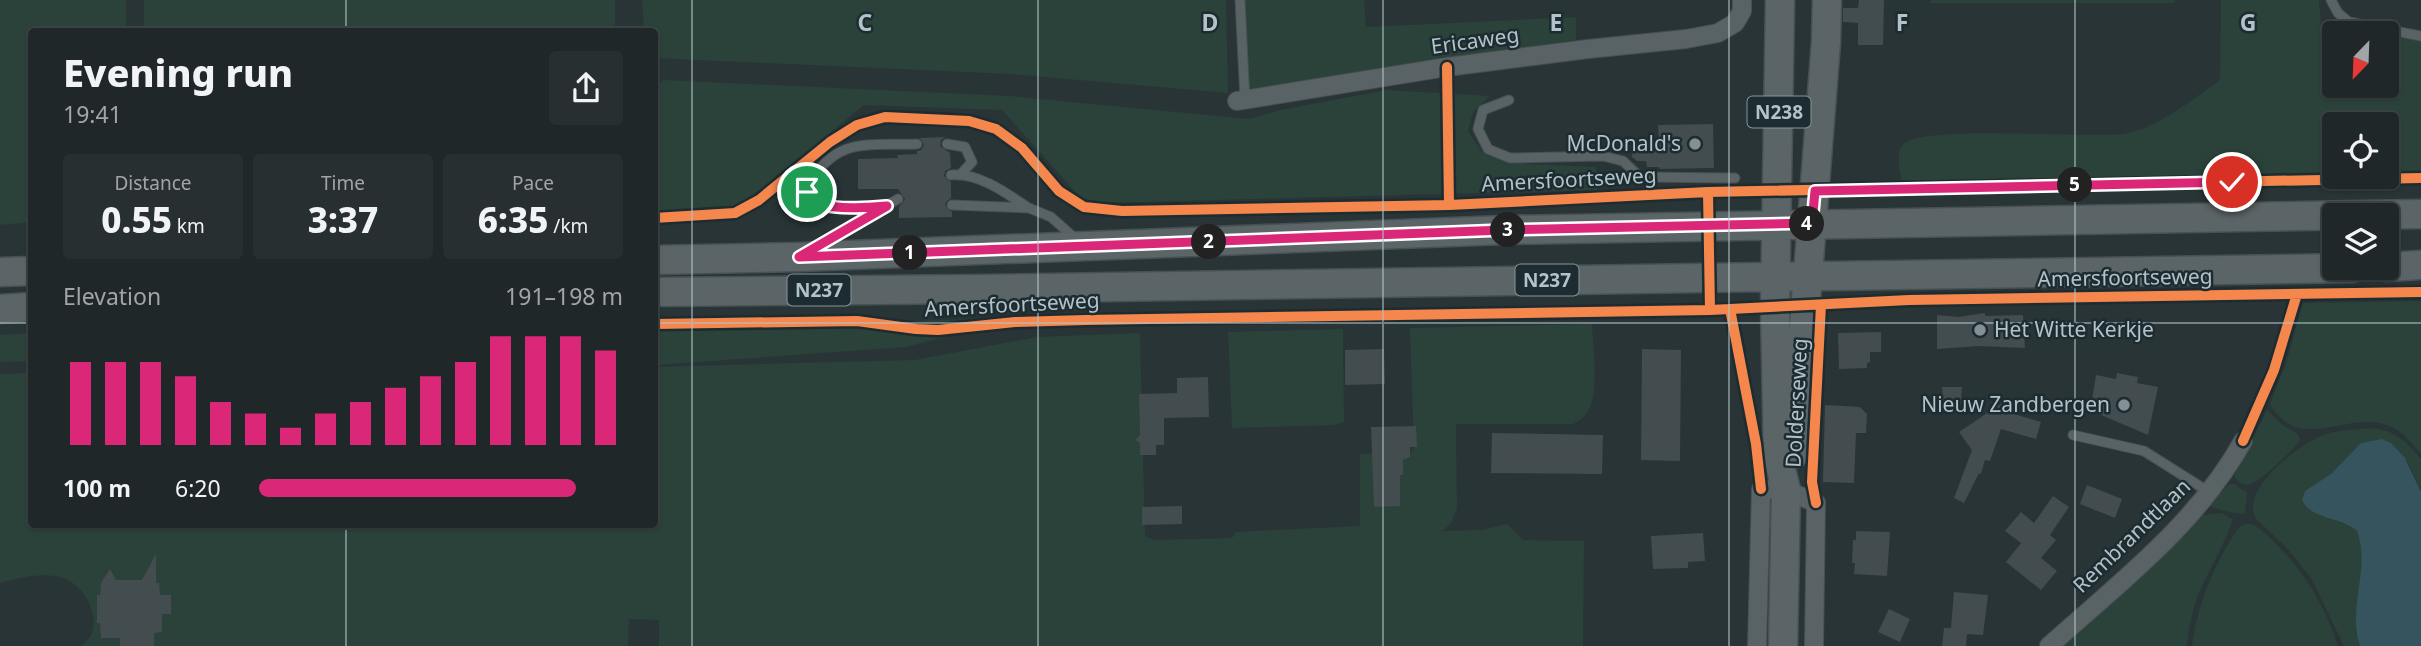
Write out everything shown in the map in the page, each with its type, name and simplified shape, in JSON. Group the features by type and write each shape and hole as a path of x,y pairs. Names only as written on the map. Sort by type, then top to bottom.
{"main road":[{"name":"N238","path":"1776,275 1780,0"},
{"name":"N238","path":"1808,275 1827,0"},
{"name":"N237","path":"658,260 1504,230 2421,214"},
{"path":"2399,266 2421,265"},
{"name":"Amersfoortseweg","path":"658,292 2322,268"},
{"path":"0,272 28,271"},
{"name":"Dolderseweg","path":"1776,275 1778,457 1786,490 1783,646"},
{"name":"Dolderseweg","path":"1786,490 1793,470 1808,275"},
{"path":"0,309 28,307"}],"street":[{"name":"Ericaweg","path":"1241,101 1447,67 1718,33 1735,23 1742,10 1742,0"},
{"name":"Rembrandtlaan","path":"2049,646 2152,554 2198,507 2243,441"},
{"name":"Dolderseweg","path":"1758,646 1761,489 1786,490 1816,503 1814,646"}],"lane":[{"path":"1240,0 1241,101"},
{"path":"2331,0 2338,13 2349,22 2421,36"},
{"path":"1509,100 1483,110 1478,129 1488,149 1510,158 1603,156 1623,161 1640,177 1735,178"},
{"path":"887,206 822,205 811,200 807,186 834,154 847,147 917,144"},
{"path":"947,144 965,147 972,162 956,175 979,179 1006,192 1029,208 1051,217 1085,246"},
{"path":"799,257 887,206 899,202"},
{"path":"951,205 1029,208"},
{"path":"2073,435 2144,451 2209,492"}],"green space":[{"path":"0,0 126,0 126,28 28,28 28,222 0,225"},
{"path":"144,0 615,0 615,28 144,28"},
{"path":"642,0 1226,0 1228,93 1010,74 658,58 658,28 644,28"},
{"path":"1245,0 1364,0 1366,27 1576,17 1576,40 1385,68 1250,92 1247,87"},
{"path":"1931,0 2175,0 2175,3 1930,3"},
{"path":"2221,0 2319,0 2322,28 2322,98 2399,98 2399,38 2421,41 2421,180 2399,180 2399,112 2322,112 2322,181 2037,185 1902,183 1900,151 1905,143 1919,138 1973,133 2122,134 2147,127 2220,80"},
{"path":"663,80 1009,96 1249,119 1280,110 1386,90 1490,96 1473,112 1468,131 1482,152 1508,163 1596,167 1597,190 1095,203 1079,196 1002,110 864,105 741,205 722,209 658,211 658,86"},
{"path":"2421,301 2421,454 2392,427 2376,422 2360,422 2326,428 2296,427 2282,419 2270,404 2286,363 2303,303"},
{"path":"1022,317 906,347 658,365 658,330"},
{"path":"1592,324 1594,391 1588,412 1580,420 1573,424 1456,424 1457,509 1451,523 1443,531 1482,530 1507,524 1523,540 1584,541 1583,646 659,646 659,620 629,619 628,646 81,646 92,633 92,609 84,594 72,583 58,577 41,575 0,583 0,374 28,373 28,528 658,528 658,367 915,360 1037,337 1140,333 1145,536 1155,540 1232,538 1236,532 1360,526 1360,454 1410,453 1414,448 1410,328"},
{"path":"1343,329 1344,422 1335,425 1232,428 1228,332"},
{"path":"28,333 28,361 0,362 0,335"},
{"path":"2267,410 2281,424 2298,434 2300,440 2267,473 2252,483 2243,484 2234,476"},
{"path":"2370,428 2399,437 2421,459 2421,492 2409,464 2391,443 2361,444 2332,473 2305,491 2302,500 2318,514 2350,525 2359,537 2360,646 2344,646 2311,578 2286,547 2256,519 2253,507 2256,494 2264,481 2302,447 2326,434"},
{"path":"2229,484 2235,484 2247,493 2245,513 2209,506"},
{"path":"2222,513 2232,519 2231,524 2197,598 2187,646 2063,646 2151,567 2202,515"},
{"path":"2249,523 2265,533 2299,569 2321,606 2338,646 2192,646 2202,601 2214,571 2237,530"}],"water":[{"path":"2382,439 2391,443 2405,458 2421,492 2421,646 2360,646 2356,617 2362,559 2357,531 2319,515 2302,500 2305,491 2332,473 2361,443"}],"building":[{"path":"1859,0 1884,0 1883,45 1858,45 1858,23 1843,22 1843,8 1858,8"},
{"path":"1713,124 1714,168 1660,169 1647,167 1646,161 1637,161 1632,157 1631,141 1659,141 1658,125"},
{"path":"945,137 940,146 950,153 951,168 945,171 944,176 951,182 951,198 945,205 952,212 952,217 899,218 899,207 905,199 898,189 858,189 858,159 898,158 897,155 917,154 924,145 920,138"},
{"name":"Het Witte Kerkje","path":"1985,313 1985,316 2023,315 2025,348 1979,346 1937,349 1937,315 1958,317"},
{"path":"1881,332 1881,352 1870,352 1867,368 1839,369 1838,333"},
{"path":"1384,349 1385,384 1345,385 1345,350"},
{"path":"1642,349 1681,350 1680,461 1641,460"},
{"name":"Nieuw Zandbergen","path":"2117,373 2138,377 2137,383 2158,387 2148,435 2094,412 2096,401 2092,400 2096,375 2116,379"},
{"path":"1208,377 1209,417 1164,418 1164,445 1156,445 1156,455 1140,455 1140,443 1135,440 1140,435 1139,394 1177,393 1177,378"},
{"path":"1942,387 1962,387 1961,404 1943,404"},
{"path":"2005,401 2007,412 2041,422 2036,439 2001,429 1990,461 1985,460 1981,474 1979,473 1964,503 1954,498 1972,450 1959,432"},
{"path":"1825,405 1860,407 1867,414 1866,433 1856,433 1854,483 1823,482"},
{"path":"1416,426 1417,447 1410,447 1410,457 1403,460 1403,475 1400,475 1400,506 1374,507 1371,427"},
{"path":"1492,433 1603,435 1602,474 1491,473"},
{"path":"2087,485 2122,499 2115,518 2080,504"},
{"path":"2053,496 2069,507 2050,535 2056,540 2041,558 2057,571 2041,590 2006,562 2021,543 2005,531 2021,512 2034,523"},
{"path":"1182,506 1182,524 1142,525 1142,507"},
{"path":"1856,531 1890,532 1887,576 1854,574 1853,540 1856,540"},
{"path":"1703,533 1705,561 1688,562 1688,568 1653,569 1651,536"},
{"path":"156,554 156,583 159,583 160,595 171,595 171,614 162,614 162,632 154,633 154,646 120,646 120,638 101,638 100,623 97,623 97,595 100,595 101,583 110,569 116,580 142,580"},
{"path":"1954,592 1988,595 1983,635 1967,634 1966,646 1942,646 1944,628 1951,628"},
{"path":"1889,609 1910,619 1900,642 1878,632"}],"cycle path":[{"path":"1447,67 1449,205"},
{"path":"658,218 735,213 759,200 830,142 857,125 885,117 969,121 996,129 1022,148 1059,191 1084,207 1122,211 1449,205 1708,192 2421,178"},
{"path":"1708,192 1710,310"},
{"path":"658,324 857,321 938,330 1015,322 1086,320 1710,310 1909,300 2421,292"},
{"path":"2243,441 2274,370 2297,294"},
{"path":"1816,503 1812,482 1821,305"},
{"path":"1730,309 1756,444 1761,489"}],"place":[{"name":"McDonald's","path":"1695,144"},
{"name":"Het Witte Kerkje","path":"1980,330"},
{"name":"Nieuw Zandbergen","path":"2124,405"}],"route":[{"path":"807,192 811,200 822,205 887,206 799,257 1504,230 1812,223 1815,191 2232,182"}]}
